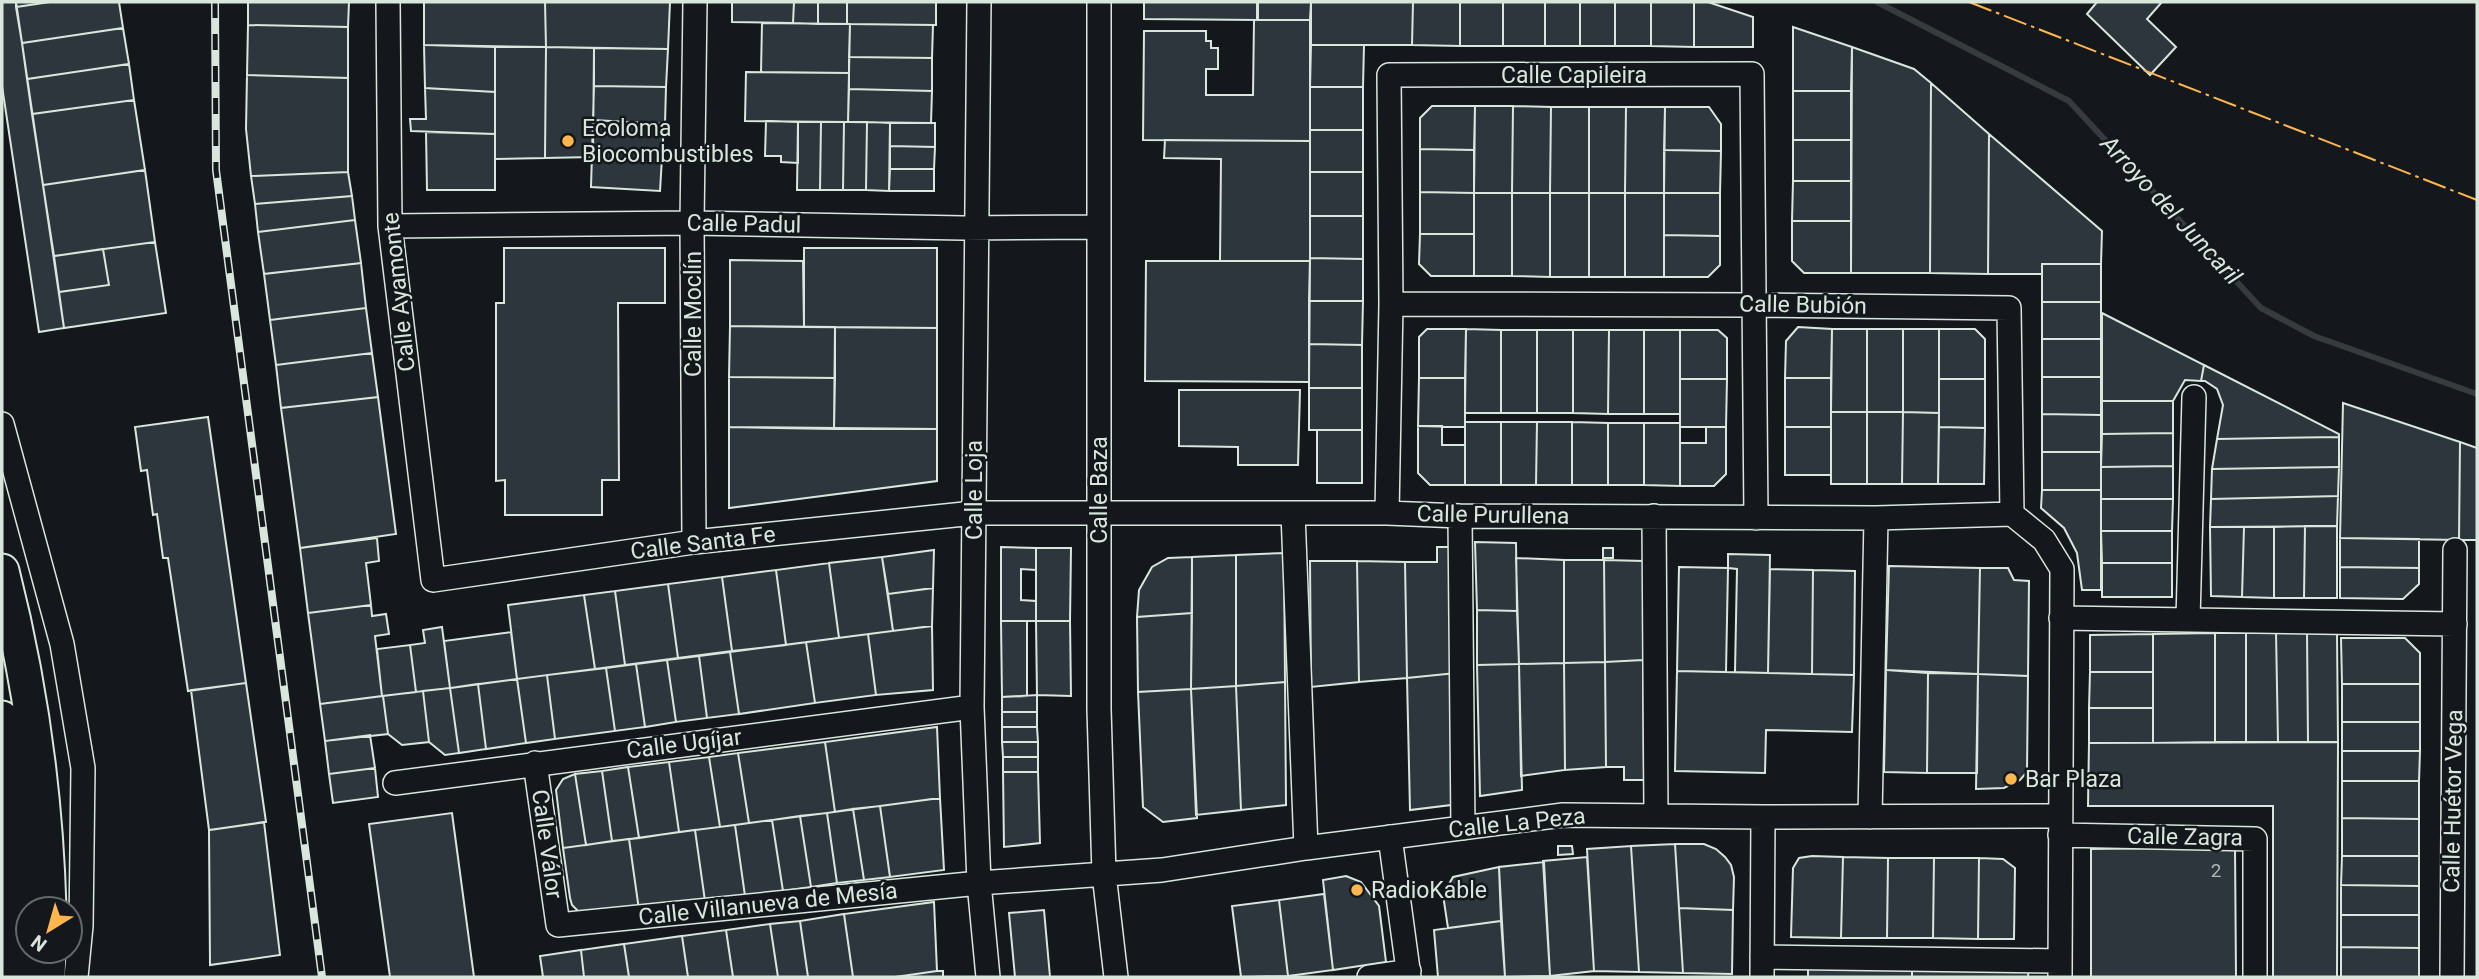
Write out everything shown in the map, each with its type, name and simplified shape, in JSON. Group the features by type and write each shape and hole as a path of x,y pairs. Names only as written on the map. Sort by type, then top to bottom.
{"highway":[{"path":"2,571 32,718 45,816 48,895"},
{"path":"2,718 18,891 16,977"}],"street":[{"name":"Calle Ayamonte","path":"388,2 390,226 433,580"},
{"name":"Calle Moclín","path":"694,542 692,223 695,2"},
{"name":"Calle Loja","path":"979,2 972,707 979,883 988,977"},
{"name":"Calle Baza","path":"1099,2 1099,709 1104,874 1116,977"},
{"name":"Calle Capileira","path":"1387,513 1391,304 1388,75 1752,74 1756,518"},
{"name":"Calle Padul","path":"390,226 692,223 976,228 1098,227"},
{"name":"Calle Bubión","path":"1391,304 2009,308 2012,514"},
{"path":"2188,620 2194,397"},
{"path":"2,424 62,644 83,768 81,926 76,977"},
{"name":"Calle Santa Fe","path":"433,580 694,542 974,513"},
{"name":"Calle Purullena","path":"974,513 1387,513 1756,518 2012,514"},
{"path":"1293,513 1306,848"},
{"path":"1763,817 1762,967 2060,969 2062,569 2044,540 2012,514"},
{"path":"1460,516 1462,828"},
{"path":"1654,516 1656,816"},
{"path":"1870,817 1876,518"},
{"name":"Calle Huétor Vega","path":"2452,977 2455,550"},
{"path":"2061,618 2455,624"},
{"name":"Calle Ugíjar","path":"395,783 972,707"},
{"name":"Calle Válor","path":"536,763 558,925"},
{"name":"Calle La Peza","path":"979,883 1162,870 1306,848 1563,815 1870,817 2059,826"},
{"name":"Calle Zagra","path":"2059,826 2255,838 2255,977"},
{"path":"1369,977 1409,974 1390,837"},
{"name":"Calle Villanueva de Mesía","path":"558,925 979,883"}],"building":[{"path":"2,2 16,2 64,328 39,332 2,86"},
{"path":"16,2 50,2 16,7"},
{"path":"50,2 119,2 123,28 22,43 16,7"},
{"path":"248,2 349,2 348,27 248,25"},
{"path":"424,2 545,2 546,47 424,45"},
{"path":"545,2 670,2 668,49 546,47"},
{"path":"732,2 794,2 793,23 732,22"},
{"path":"794,2 818,2 818,24 793,23"},
{"path":"818,2 847,2 847,24 818,24"},
{"path":"847,2 936,2 936,25 847,24"},
{"path":"1144,2 1257,2 1257,20 1144,19"},
{"path":"1258,2 1311,2 1310,20 1258,20"},
{"path":"1311,2 1413,2 1412,45 1311,45"},
{"path":"1413,2 1460,2 1460,46 1412,45"},
{"path":"1460,2 1503,2 1503,46 1460,46"},
{"path":"1503,2 1545,2 1545,46 1503,46"},
{"path":"1545,2 1580,2 1580,46 1545,46"},
{"path":"1580,2 1615,2 1615,46 1580,46"},
{"path":"1615,2 1651,2 1651,46 1615,46"},
{"path":"1651,2 1694,2 1694,47 1651,46"},
{"path":"1694,2 1708,2 1753,17 1753,47 1694,47"},
{"path":"2097,2 2162,2 2147,19 2176,47 2150,75 2087,14"},
{"path":"1254,20 1310,20 1310,141 1143,140 1144,31 1206,31 1206,41 1211,41 1211,48 1218,48 1218,69 1206,69 1206,95 1253,95"},
{"path":"762,23 850,24 849,73 761,72"},
{"path":"850,24 933,25 932,58 849,57"},
{"path":"248,25 348,27 348,78 247,75"},
{"path":"1793,27 1852,47 1851,91 1793,91"},
{"path":"123,28 129,64 27,79 22,43"},
{"path":"424,45 495,47 495,92 425,88"},
{"path":"1311,45 1364,45 1363,87 1310,87"},
{"path":"495,47 546,47 545,158 495,159"},
{"path":"546,47 594,48 593,157 545,158"},
{"path":"1852,47 1914,69 1931,83 1930,273 1851,273"},
{"path":"594,48 668,49 666,87 594,86"},
{"path":"849,57 932,58 932,91 849,89"},
{"path":"129,64 134,100 32,114 27,79"},
{"path":"746,72 849,73 848,122 745,121"},
{"path":"247,75 348,78 348,172 251,176 246,129"},
{"path":"1931,83 1989,134 1988,274 1930,273"},
{"path":"594,86 666,87 665,124 593,120"},
{"path":"1310,87 1363,87 1363,130 1310,130"},
{"path":"425,88 495,92 495,134 411,131 410,119 426,119"},
{"path":"849,89 932,91 931,123 848,122"},
{"path":"1793,91 1851,91 1851,140 1793,140"},
{"path":"134,100 145,170 43,185 32,114"},
{"path":"1432,106 1475,106 1474,150 1420,149 1420,118"},
{"path":"1475,106 1513,106 1512,193 1474,193"},
{"path":"1513,106 1551,107 1550,193 1512,193"},
{"path":"1551,107 1589,107 1589,193 1550,193"},
{"path":"1589,107 1626,107 1625,193 1589,193"},
{"path":"1626,107 1665,107 1664,193 1625,193"},
{"path":"1665,107 1709,107 1721,124 1721,151 1664,150"},
{"path":"593,120 664,124 660,191 591,187"},
{"path":"766,121 798,122 798,163 781,162 781,156 765,156"},
{"path":"798,122 821,122 820,190 797,190"},
{"path":"821,122 844,122 843,190 820,190"},
{"path":"844,122 867,122 866,190 843,190"},
{"path":"867,122 890,123 889,191 866,190"},
{"path":"890,123 935,123 935,147 890,146"},
{"path":"1310,130 1363,130 1363,172 1310,172"},
{"path":"426,132 495,134 495,190 427,190"},
{"path":"1989,134 2102,231 2101,264 2042,264 2042,274 1988,274"},
{"path":"1165,140 1310,141 1310,261 1220,261 1221,159 1164,158"},
{"path":"1793,140 1851,140 1851,181 1793,181"},
{"path":"890,146 935,147 934,169 890,169"},
{"path":"1420,149 1474,150 1474,193 1420,192"},
{"path":"1664,150 1721,151 1720,193 1664,193"},
{"path":"890,169 934,169 934,191 889,191"},
{"path":"145,170 155,242 54,256 43,185"},
{"path":"348,172 352,196 255,204 251,176"},
{"path":"1310,172 1363,172 1363,216 1310,216"},
{"path":"1793,181 1851,181 1851,221 1792,221"},
{"path":"1420,192 1474,193 1474,234 1420,234"},
{"path":"1474,193 1512,193 1512,276 1474,276"},
{"path":"1512,193 1550,193 1550,277 1512,276"},
{"path":"1550,193 1589,193 1589,277 1550,277"},
{"path":"1589,193 1625,193 1625,277 1589,277"},
{"path":"1625,193 1664,193 1664,277 1625,277"},
{"path":"1664,193 1720,193 1720,236 1664,235"},
{"path":"352,196 355,220 258,232 255,204"},
{"path":"1310,216 1363,216 1363,259 1310,258"},
{"path":"355,220 361,263 264,274 258,232"},
{"path":"1792,221 1851,221 1851,273 1804,273 1792,261"},
{"path":"1420,234 1474,234 1474,276 1431,276 1419,264"},
{"path":"1664,235 1720,236 1720,265 1708,277 1664,277"},
{"path":"155,242 166,313 64,328 59,292 109,285 103,249"},
{"path":"504,248 665,248 665,303 618,303 619,480 602,480 602,515 505,515 505,480 496,481 496,303 504,303"},
{"path":"804,248 937,248 937,328 804,327"},
{"path":"103,249 109,285 59,292 54,256"},
{"path":"1310,258 1363,259 1363,301 1309,301"},
{"path":"730,260 803,261 804,327 730,326"},
{"path":"1146,261 1310,261 1309,382 1145,381"},
{"path":"361,263 366,308 270,320 264,274"},
{"path":"2042,264 2101,264 2101,302 2042,302"},
{"path":"1309,301 1363,301 1362,345 1309,344"},
{"path":"2042,302 2101,302 2101,339 2042,339"},
{"path":"366,308 372,353 276,365 270,320"},
{"path":"2102,313 2204,365 2201,381 2185,380 2173,401 2102,401"},
{"path":"730,326 835,327 835,378 729,377"},
{"path":"835,327 937,328 937,429 834,429"},
{"path":"1798,327 1832,329 1831,378 1785,378 1786,341"},
{"path":"1427,329 1466,329 1465,378 1419,378 1419,337"},
{"path":"1466,329 1501,330 1501,413 1465,413"},
{"path":"1832,329 1867,329 1867,412 1831,412"},
{"path":"1867,329 1903,329 1903,412 1867,412"},
{"path":"1903,329 1939,329 1939,413 1903,412"},
{"path":"1939,329 1975,329 1985,339 1985,379 1939,379"},
{"path":"1501,330 1537,330 1537,413 1501,413"},
{"path":"1537,330 1573,330 1573,413 1537,413"},
{"path":"1573,330 1609,330 1608,414 1573,413"},
{"path":"1609,330 1644,330 1644,414 1608,414"},
{"path":"1644,330 1680,330 1680,414 1644,414"},
{"path":"1680,330 1718,330 1727,338 1727,379 1680,379"},
{"path":"2042,339 2101,339 2101,377 2042,377"},
{"path":"1309,344 1362,345 1362,388 1309,388"},
{"path":"372,353 378,397 281,408 276,365"},
{"path":"2204,365 2339,434 2339,437 2217,439 2223,405 2217,389 2201,381"},
{"path":"729,377 835,378 834,429 729,427"},
{"path":"2042,377 2101,377 2101,415 2042,414"},
{"path":"1419,378 1465,378 1465,427 1418,426"},
{"path":"1785,378 1831,378 1831,427 1785,427"},
{"path":"1680,379 1727,379 1726,427 1680,427"},
{"path":"1939,379 1985,379 1985,428 1939,427"},
{"path":"1309,388 1362,388 1362,430 1309,430"},
{"path":"1179,390 1300,390 1298,465 1238,465 1238,447 1179,446"},
{"path":"378,397 396,534 300,548 281,408"},
{"path":"2102,401 2173,401 2173,433 2102,434"},
{"path":"2343,403 2460,442 2459,540 2340,538"},
{"path":"1831,412 1867,412 1867,484 1831,484"},
{"path":"1867,412 1903,412 1902,484 1867,484"},
{"path":"1903,412 1939,413 1938,484 1902,484"},
{"path":"2042,414 2101,415 2101,452 2042,452"},
{"path":"208,417 246,683 188,691 168,558 163,558 157,514 153,515 147,470 141,471 135,427"},
{"path":"1465,422 1501,422 1501,485 1465,485"},
{"path":"1501,422 1537,422 1536,485 1501,485"},
{"path":"1537,422 1572,422 1572,485 1536,485"},
{"path":"1572,422 1608,423 1608,485 1572,485"},
{"path":"1608,423 1644,423 1644,485 1608,485"},
{"path":"1644,423 1680,423 1680,486 1644,485"},
{"path":"1418,426 1442,426 1442,445 1465,445 1465,485 1430,485 1418,473"},
{"path":"729,427 937,429 937,481 729,508"},
{"path":"1706,427 1726,427 1726,474 1714,486 1680,486 1680,443 1706,443"},
{"path":"1785,427 1831,427 1831,475 1785,475"},
{"path":"1939,427 1985,428 1984,484 1938,484"},
{"path":"1317,430 1362,430 1362,483 1317,483"},
{"path":"2173,433 2173,466 2101,467 2102,434"},
{"path":"2339,437 2339,467 2212,469 2217,439"},
{"path":"2460,442 2477,448 2477,540 2459,540"},
{"path":"2042,452 2101,452 2101,490 2042,490"},
{"path":"2173,466 2173,499 2101,499 2101,467"},
{"path":"2339,467 2338,496 2211,499 2212,469"},
{"path":"2042,490 2101,490 2101,590 2082,590 2077,553 2064,528 2041,508"},
{"path":"2338,496 2337,526 2210,527 2211,499"},
{"path":"2101,499 2173,499 2172,531 2101,531"},
{"path":"2305,526 2337,526 2337,598 2304,598"},
{"path":"2305,526 2304,598 2274,598 2274,527"},
{"path":"2210,527 2244,527 2242,597 2211,596"},
{"path":"2244,527 2274,527 2274,598 2242,597"},
{"path":"2101,531 2172,531 2172,563 2102,563"},
{"path":"377,538 379,561 366,563 371,605 308,613 300,548"},
{"path":"2340,538 2419,539 2419,568 2340,567"},
{"path":"1475,542 1516,543 1517,611 1477,610"},
{"path":"1001,547 1036,548 1036,570 1021,569 1021,600 1036,601 1036,621 1001,621"},
{"path":"1437,547 1453,547 1456,673 1407,678 1405,562 1437,562"},
{"path":"1036,548 1071,548 1070,621 1036,621"},
{"path":"1603,548 1613,548 1613,558 1603,558"},
{"path":"934,550 933,588 888,594 882,557"},
{"path":"1284,553 1285,682 1236,686 1236,555"},
{"path":"1728,554 1770,555 1768,673 1735,672 1737,569 1728,568"},
{"path":"1236,555 1236,686 1191,689 1192,557"},
{"path":"882,557 893,631 839,638 829,563"},
{"path":"1192,557 1192,613 1137,617 1139,590 1152,567 1168,558"},
{"path":"1516,558 1564,560 1564,663 1519,664"},
{"path":"1564,560 1604,560 1605,662 1564,663"},
{"path":"1604,560 1644,561 1643,660 1605,662"},
{"path":"1310,561 1357,561 1359,682 1311,687"},
{"path":"1357,561 1405,562 1407,678 1359,682"},
{"path":"829,563 839,638 786,645 776,570"},
{"path":"2102,563 2172,563 2172,597 2102,597"},
{"path":"1889,566 1980,568 1978,674 1886,670"},
{"path":"1679,567 1728,568 1726,672 1677,671"},
{"path":"2340,567 2419,568 2419,584 2403,599 2340,598"},
{"path":"1980,568 2008,568 2014,580 2029,581 2028,676 1978,674"},
{"path":"1770,569 1813,570 1812,674 1768,673"},
{"path":"776,570 786,645 732,651 722,577"},
{"path":"1813,570 1855,571 1854,675 1812,674"},
{"path":"722,577 732,651 678,658 668,584"},
{"path":"668,584 678,658 625,665 615,591"},
{"path":"933,588 932,626 893,631 888,594"},
{"path":"615,591 625,665 595,669 584,595"},
{"path":"584,595 595,669 517,679 508,605"},
{"path":"371,605 372,616 386,614 389,634 375,636 382,696 320,704 308,613"},
{"path":"1477,610 1517,611 1519,664 1477,665"},
{"path":"1192,613 1191,689 1138,692 1137,617"},
{"path":"1001,621 1027,621 1027,696 1002,697"},
{"path":"1036,621 1070,621 1071,696 1037,695"},
{"path":"932,626 933,690 876,695 868,634"},
{"path":"442,627 450,688 416,692 410,645 425,643 423,630"},
{"path":"511,632 517,679 450,688 444,641"},
{"path":"2276,632 2307,633 2308,742 2278,742"},
{"path":"2276,632 2278,742 2246,742 2246,633"},
{"path":"2215,633 2246,633 2246,742 2215,742"},
{"path":"2215,633 2215,742 2153,743 2153,634"},
{"path":"2307,633 2337,633 2338,742 2308,742"},
{"path":"868,634 876,695 815,703 806,642"},
{"path":"2153,634 2153,672 2090,672 2090,635"},
{"path":"2341,638 2405,638 2420,653 2420,684 2342,684"},
{"path":"806,642 815,703 739,714 730,652"},
{"path":"410,645 416,692 382,696 377,649"},
{"path":"730,652 739,714 707,718 699,656"},
{"path":"699,656 707,718 676,722 667,660"},
{"path":"667,660 676,722 645,727 636,664"},
{"path":"1643,660 1644,780 1624,780 1624,767 1606,767 1605,662"},
{"path":"1605,662 1606,767 1565,770 1564,663"},
{"path":"1564,663 1565,770 1521,776 1519,664"},
{"path":"636,664 645,727 615,731 606,668"},
{"path":"1519,664 1522,790 1480,796 1477,665"},
{"path":"606,668 615,731 555,739 547,675"},
{"path":"1886,670 1928,673 1927,773 1884,772"},
{"path":"1677,671 1854,675 1852,732 1766,730 1765,773 1675,771"},
{"path":"2090,672 2153,672 2153,708 2089,708"},
{"path":"1456,673 1459,804 1410,810 1407,678"},
{"path":"1928,673 1978,674 1977,773 1927,773"},
{"path":"1978,674 2028,676 2027,772 2020,780 2004,788 1976,789"},
{"path":"547,675 555,739 526,743 517,679"},
{"path":"517,679 526,743 486,749 478,684"},
{"path":"1285,682 1286,805 1241,810 1236,686"},
{"path":"246,683 266,822 209,830 191,690"},
{"path":"478,684 486,749 459,753 450,688"},
{"path":"2342,684 2420,684 2420,722 2342,722"},
{"path":"1236,686 1241,810 1196,815 1191,689"},
{"path":"450,688 459,753 445,755 429,742 423,691"},
{"path":"1191,689 1197,818 1163,822 1143,807 1138,692"},
{"path":"423,691 429,742 402,745 388,734 383,696"},
{"path":"1037,695 1037,712 1002,712 1002,697"},
{"path":"383,696 388,734 325,741 320,704"},
{"path":"2089,708 2153,708 2153,743 2089,743"},
{"path":"1002,712 1037,712 1037,727 1002,727"},
{"path":"2342,722 2420,722 2420,751 2342,751"},
{"path":"937,727 940,798 835,812 825,742"},
{"path":"1002,727 1037,727 1038,742 1002,742"},
{"path":"370,735 375,768 329,774 325,741"},
{"path":"825,742 835,812 749,823 738,753"},
{"path":"1002,742 1038,742 1038,757 1003,757"},
{"path":"2338,742 2337,977 2273,977 2273,806 2088,806 2089,743"},
{"path":"2342,751 2420,751 2419,781 2342,781"},
{"path":"738,753 749,823 720,827 709,757"},
{"path":"709,757 720,827 679,832 669,762"},
{"path":"1003,757 1038,757 1038,772 1003,772"},
{"path":"669,762 679,832 639,838 628,767"},
{"path":"628,767 639,838 612,841 602,771"},
{"path":"375,768 378,797 333,803 329,774"},
{"path":"602,771 612,841 586,845 575,774"},
{"path":"1003,772 1038,772 1040,843 1004,847"},
{"path":"575,774 586,845 563,848 556,790 563,779"},
{"path":"2342,781 2419,781 2419,819 2342,818"},
{"path":"940,798 944,870 890,877 880,806"},
{"path":"880,806 890,877 864,880 853,809"},
{"path":"853,809 864,880 837,883 827,813"},
{"path":"452,813 474,977 390,977 369,824"},
{"path":"827,813 837,883 811,887 800,816"},
{"path":"800,816 811,887 783,891 772,820"},
{"path":"2342,818 2419,819 2419,856 2342,856"},
{"path":"772,820 783,891 745,896 735,825"},
{"path":"264,822 280,955 210,965 209,830"},
{"path":"735,825 745,896 705,901 695,830"},
{"path":"695,830 705,901 639,910 629,839"},
{"path":"629,839 639,910 580,913 572,905 570,898 563,848"},
{"path":"1675,844 1704,844 1725,857 1731,865 1734,877 1733,910 1679,908"},
{"path":"1675,844 1683,973 1639,972 1631,846"},
{"path":"1558,846 1572,846 1573,854 1558,855"},
{"path":"1631,846 1639,972 1594,971 1587,849"},
{"path":"2235,847 2236,977 2091,977 2091,849"},
{"path":"2342,856 2419,856 2419,886 2341,885"},
{"path":"1587,857 1594,971 1550,976 1543,861"},
{"path":"1843,857 1841,938 1791,937 1793,868 1799,858"},
{"path":"1843,857 1888,858 1887,938 1841,938"},
{"path":"1888,858 1934,858 1933,938 1887,938"},
{"path":"1934,858 1979,858 1978,939 1933,938"},
{"path":"1979,858 2003,859 2015,868 2014,939 1978,939"},
{"path":"1544,862 1550,976 1505,977 1499,867"},
{"path":"1499,867 1501,921 1448,928 1443,895 1453,877"},
{"path":"1346,876 1361,882 1379,906 1386,962 1333,970 1323,880"},
{"path":"2341,885 2419,886 2419,915 2341,915"},
{"path":"1324,894 1333,970 1288,976 1279,900"},
{"path":"1279,900 1288,976 1241,977 1232,906"},
{"path":"934,902 937,971 895,977 853,977 844,914"},
{"path":"1679,908 1733,910 1732,974 1683,973"},
{"path":"1044,910 1050,977 1015,977 1009,913"},
{"path":"844,914 853,977 808,977 800,921"},
{"path":"2341,915 2419,915 2419,948 2341,947"},
{"path":"800,921 808,977 778,977 770,924"},
{"path":"1501,921 1505,977 1438,977 1434,930"},
{"path":"770,924 778,977 733,977 726,930"},
{"path":"726,930 733,977 688,977 682,936"},
{"path":"682,936 688,977 629,977 624,944"},
{"path":"624,944 629,977 584,977 581,950"},
{"path":"2341,947 2419,948 2419,977 2341,977"},
{"path":"581,950 584,977 543,977 540,956"},
{"path":"1808,964 1912,965 1912,977 1808,977"},
{"path":"1912,965 2029,965 2028,977 1912,977"},
{"path":"943,971 943,977 895,977"}],"waterway":[{"name":"Arroyo del Juncaril","path":"1877,2 2069,101 2261,308 2314,336 2477,394"}],"railway":[{"path":"215,2 216,170 322,977"}],"power":[{"path":"1969,2 2477,200"}],"place":[{"name":"Ecoloma Biocombustibles","path":"568,141"},
{"name":"Bar Plaza","path":"2011,779"},
{"name":"RadioKable","path":"1357,890"}]}
